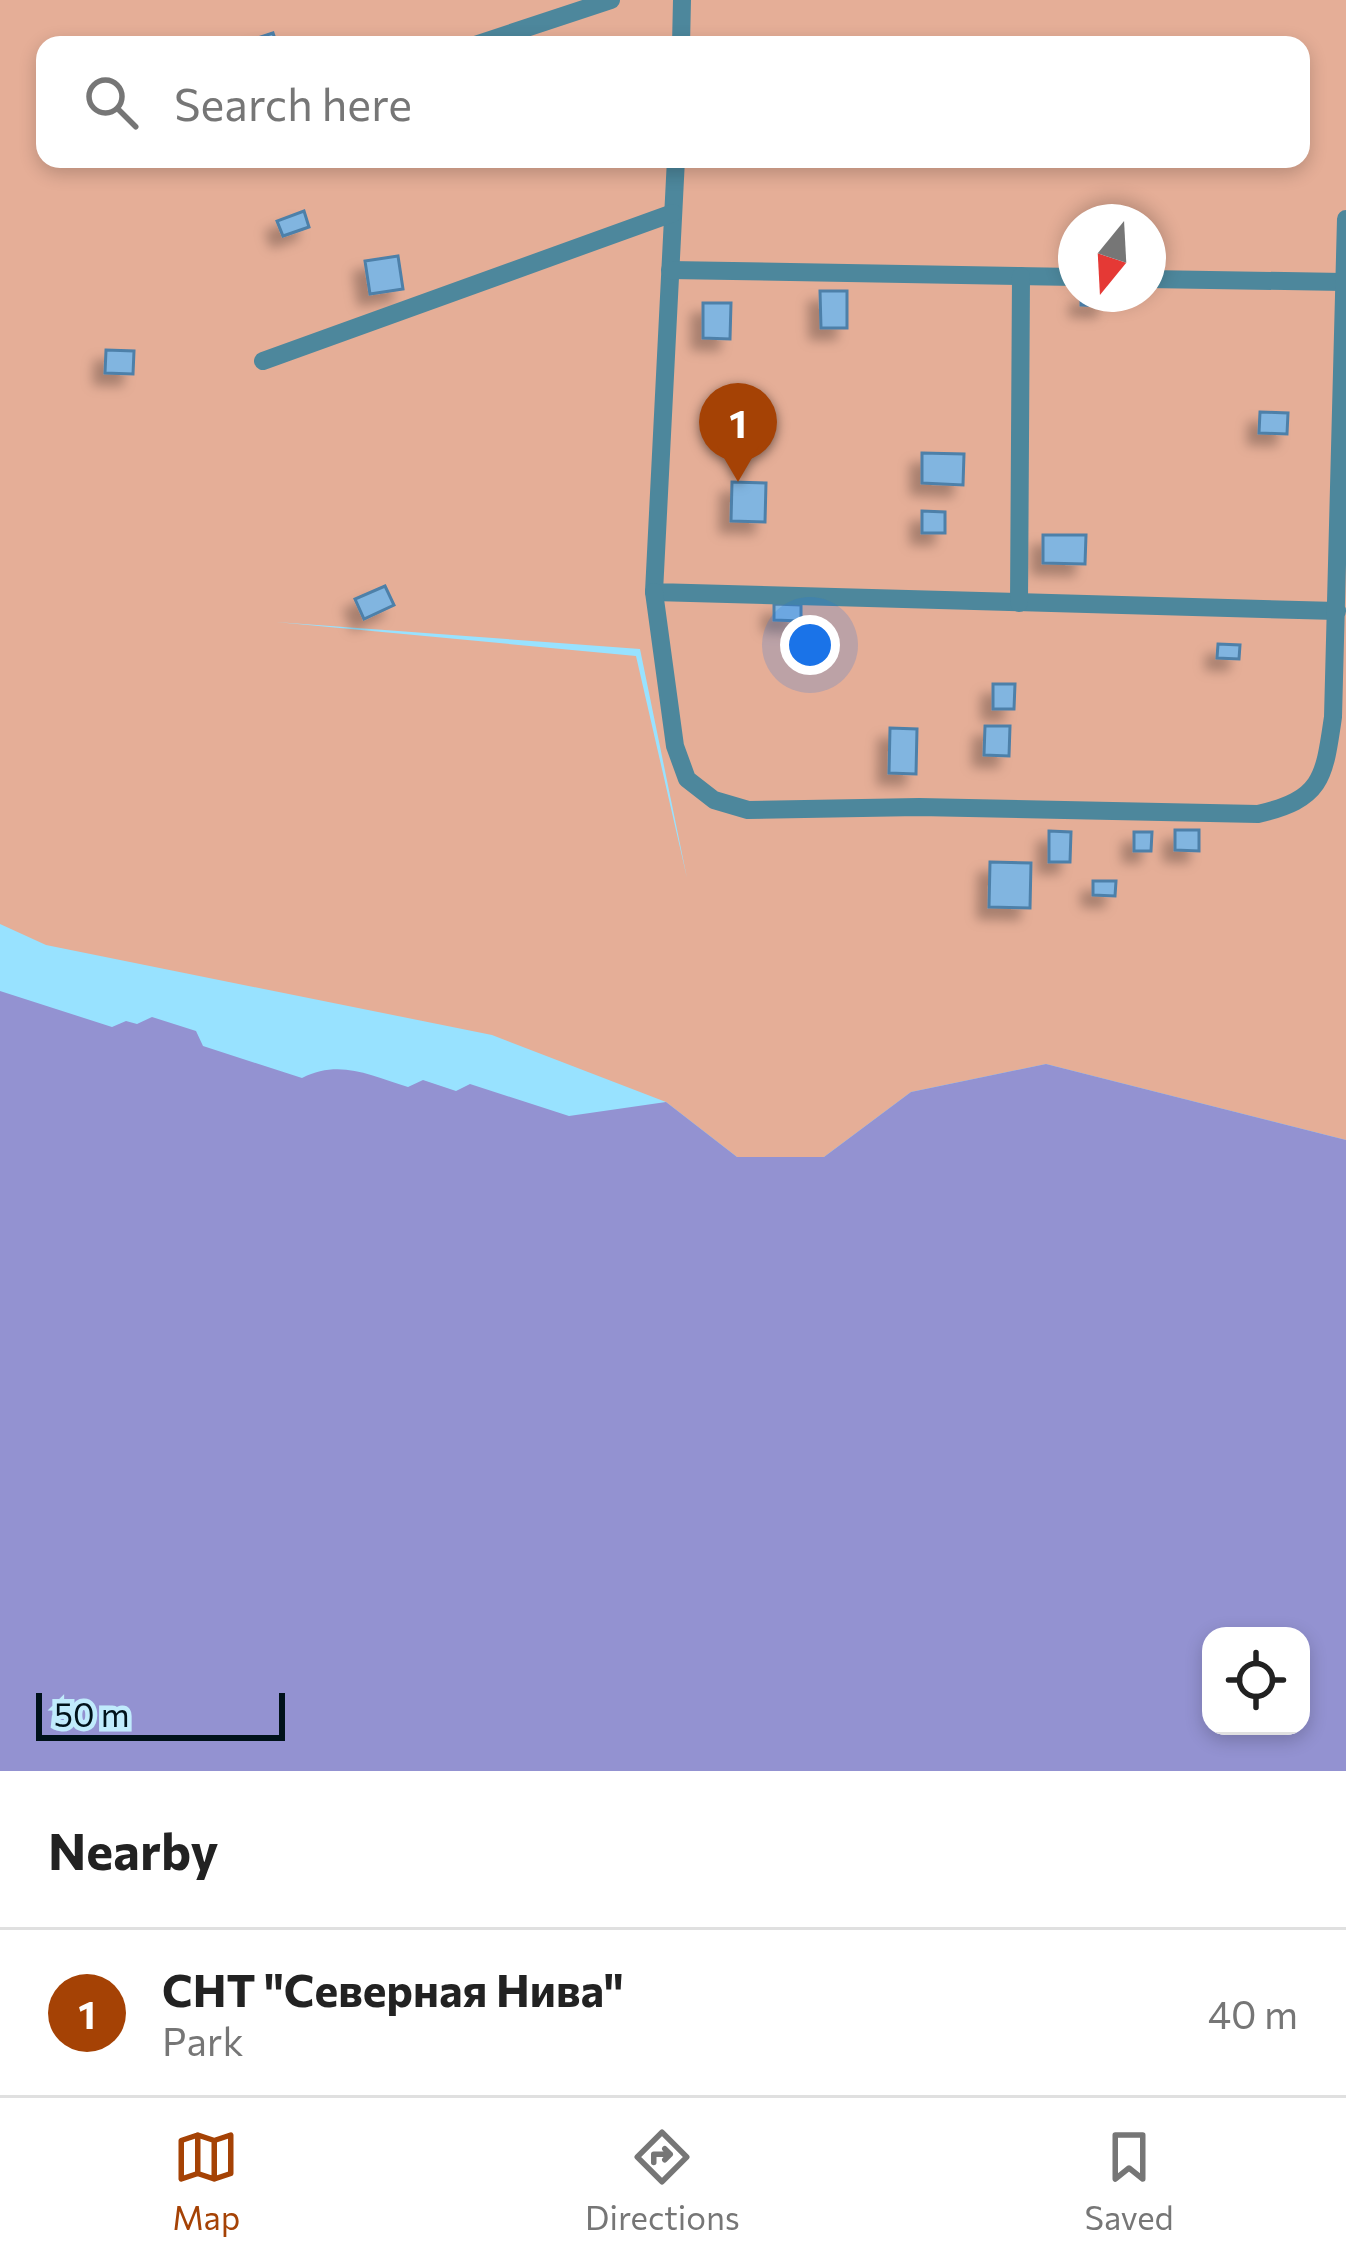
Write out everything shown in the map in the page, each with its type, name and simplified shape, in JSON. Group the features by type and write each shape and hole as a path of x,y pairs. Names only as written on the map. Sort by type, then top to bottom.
{"lane":[{"path":"502,36 611,0"},
{"path":"681,36 682,0"},
{"path":"676,168 654,592 675,746 687,778 714,800 748,810 919,807 1258,814 1306,797 1319,781 1334,717 1346,219"},
{"path":"263,361 673,213"},
{"path":"670,269 1058,277"},
{"path":"1019,603 1021,276"},
{"path":"1166,279 1344,282"},
{"path":"654,592 1337,611"}],"shaded area":[{"path":"0,0 1346,0 1346,1140 1046,1064 911,1092 824,1157 737,1157 666,1102 492,1035 46,945 0,924","holes":["276,622 640,649 687,878 636,656"]}],"water":[{"path":"0,991 112,1027 152,1017 196,1031 203,1046 302,1078 342,1069 408,1087 423,1080 456,1091 470,1084 569,1116 666,1102 737,1157 824,1157 911,1092 1046,1064 1346,1140 1346,1771 0,1771"}],"building":[{"path":"304,211 309,227 283,236 277,221"},
{"path":"398,256 403,289 370,294 365,261"},
{"path":"820,291 847,291 847,328 821,328"},
{"path":"703,303 731,303 730,339 703,338"},
{"path":"106,350 134,351 133,374 105,373"},
{"path":"1260,412 1288,413 1287,434 1259,433"},
{"path":"922,453 964,454 963,485 922,483"},
{"path":"732,482 766,483 765,522 731,521"},
{"path":"922,511 945,512 945,533 922,533"},
{"path":"1043,535 1086,535 1085,564 1043,563"},
{"path":"385,586 394,605 364,619 355,599"},
{"path":"774,604 801,605 801,621 774,620"},
{"path":"1218,644 1240,645 1239,659 1217,658"},
{"path":"993,684 1015,684 1014,709 993,709"},
{"path":"985,726 1010,726 1009,756 984,755"},
{"path":"890,728 917,729 916,774 889,773"},
{"path":"1175,830 1199,830 1199,851 1175,850"},
{"path":"1049,831 1071,832 1070,862 1049,862"},
{"path":"1134,832 1152,832 1151,851 1134,851"},
{"path":"990,862 1031,863 1030,908 989,907"},
{"path":"1093,881 1116,881 1115,896 1093,895"}],"place":[{"name":"СНТ \"Северная Нива\"","path":"738,482"}]}
